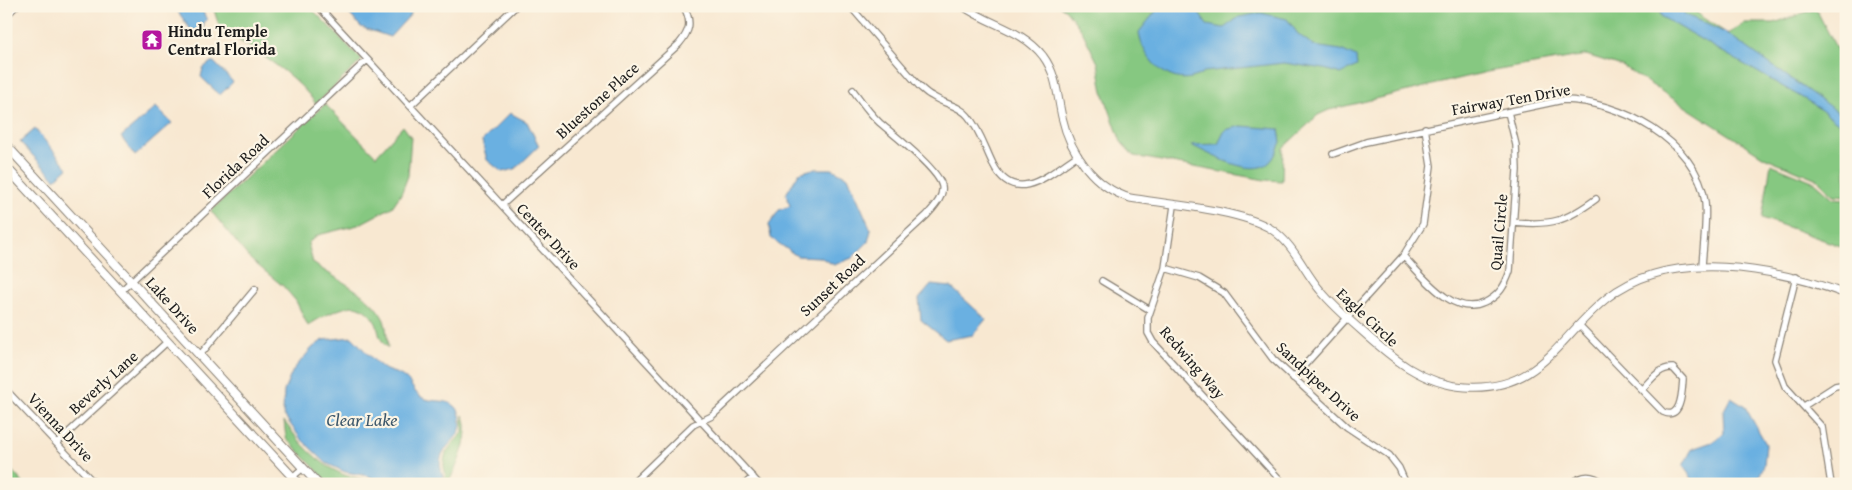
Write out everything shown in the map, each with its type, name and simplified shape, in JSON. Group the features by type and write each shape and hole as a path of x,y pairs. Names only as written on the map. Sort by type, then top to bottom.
{"main road":[{"name":"Lake Drive","path":"6,145 318,484"},
{"path":"9,170 22,163"},
{"name":"Lake Drive","path":"9,170 299,484"}],"street":[{"path":"6,16 16,6"},
{"name":"Center Drive","path":"318,6 760,484"},
{"path":"410,106 516,6"},
{"path":"850,6 920,87 932,97 967,114 983,141 993,164 1008,182 1018,186 1033,184 1078,156"},
{"name":"Eagle Circle","path":"962,6 1025,38 1044,57 1054,78 1066,129 1078,156 1100,183 1118,194 1247,219 1273,230 1293,251 1319,289 1346,317 1406,368 1431,380 1466,387 1499,384 1528,373 1550,357 1607,298 1635,281 1664,271 1702,267 1771,272 1796,277 1846,294"},
{"name":"Bluestone Place","path":"502,205 679,44 687,34 690,24 684,7"},
{"name":"Florida Road","path":"121,291 367,60"},
{"name":"Sunset Road","path":"632,484 692,425 712,416 927,216 939,201 942,187 929,167 879,122 853,90"},
{"name":"Fairway Ten Drive","path":"1333,154 1366,142 1425,128 1563,100 1584,100 1632,116 1679,150 1690,163 1699,182 1705,202 1702,267"},
{"name":"Quail Circle","path":"1402,256 1454,302 1478,306 1498,295 1505,285 1510,271 1514,222 1516,145 1508,112"},
{"path":"1293,378 1402,256 1423,224 1428,202 1432,166 1425,128"},
{"path":"1514,222 1539,225 1557,222 1574,215 1596,199"},
{"name":"Redwing Way","path":"1174,206 1165,268 1150,310 1147,325 1153,342 1284,484"},
{"name":"Sandpiper Drive","path":"1165,268 1199,278 1224,293 1263,346 1293,378 1347,427 1389,455 1399,468 1406,484"},
{"path":"1796,277 1775,360 1785,386 1822,427 1831,484"},
{"path":"1102,281 1150,310"},
{"path":"200,356 255,289"},
{"path":"1580,326 1663,412 1674,414 1680,401 1683,379 1673,368 1666,368 1660,371 1642,389"},
{"name":"Beverly Lane","path":"57,443 167,342"},
{"path":"1804,406 1835,386 1846,384"},
{"name":"Vienna Drive","path":"6,390 95,484"},
{"path":"284,484 303,468"},
{"path":"1571,484 1579,477 1588,475 1597,478 1604,484"},
{"path":"745,484 753,477"}],"green space":[{"path":"213,6 309,6 362,60 316,104 302,87 284,72 224,31 218,23"},
{"path":"1060,6 1690,6 1703,18 1728,34 1745,23 1774,23 1816,9 1846,67 1846,196 1834,195 1817,179 1764,157 1622,66 1586,55 1487,72 1329,110 1318,115 1283,148 1282,181 1265,180 1134,156 1121,142 1103,92 1098,63 1082,31 1066,10"},
{"path":"325,104 376,156 403,126 411,137 408,176 401,194 392,207 358,225 318,235 308,243 313,263 362,295 378,310 385,323 388,348 381,340 372,318 366,311 355,306 338,310 308,326 296,301 283,286 250,259 211,211"},
{"path":"1771,164 1815,182 1833,198 1846,199 1846,248 1762,218"},
{"path":"463,415 466,422 465,440 451,477 447,484 443,484 446,475 444,468 445,457 450,447 463,433"},
{"path":"284,421 303,445 325,464 346,476 376,484 329,483 286,438"},
{"path":"6,464 24,484 6,484"}],"water":[{"path":"174,6 200,6 207,20 204,22 203,31 191,30"},
{"path":"342,6 411,6 411,14 390,37 361,27"},
{"path":"1160,6 1194,6 1207,25 1224,28 1239,17 1261,13 1287,19 1298,34 1314,46 1341,50 1356,57 1357,66 1341,74 1324,69 1284,63 1204,72 1182,79 1171,76 1153,63 1141,43 1139,32"},
{"path":"1657,6 1678,6 1686,15 1728,34 1846,118 1846,129 1813,104 1662,17"},
{"path":"214,62 233,82 220,95 201,77 203,68"},
{"path":"156,107 172,123 135,156 121,137"},
{"path":"510,113 527,122 539,146 515,169 502,172 487,160 482,141"},
{"path":"1241,126 1279,129 1281,142 1270,162 1262,167 1242,166 1220,159 1191,145 1218,144 1225,130"},
{"path":"35,129 68,168 55,179 20,142"},
{"path":"813,169 832,169 848,177 871,230 868,242 852,258 834,265 820,257 797,256 771,238 769,225 779,210 790,206 786,194 799,173"},
{"path":"931,285 951,287 986,319 973,335 946,340 921,320 919,299"},
{"name":"Clear Lake","path":"352,337 384,369 406,379 420,396 448,402 458,410 461,420 460,429 441,458 440,466 443,476 440,484 382,484 369,476 345,472 326,463 301,439 283,414 284,391 293,370 312,348 323,340"},
{"path":"1731,397 1744,405 1766,444 1764,465 1756,484 1696,484 1683,466 1692,449 1712,442 1724,433 1723,412"}],"place":[{"name":"Hindu Temple Central Florida","path":"152,40"}]}
